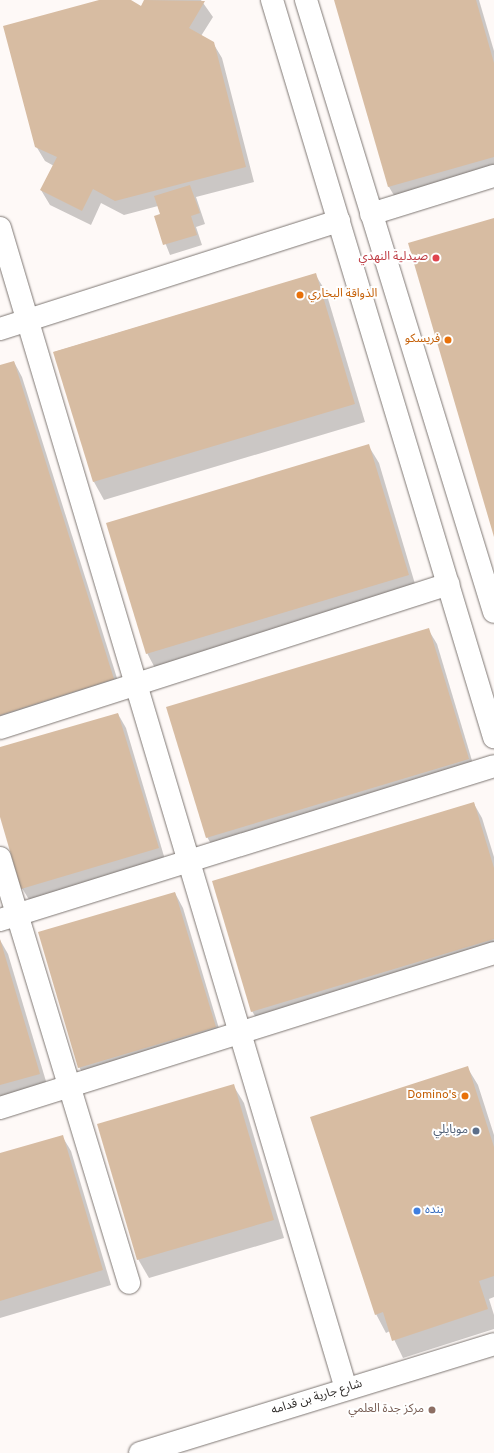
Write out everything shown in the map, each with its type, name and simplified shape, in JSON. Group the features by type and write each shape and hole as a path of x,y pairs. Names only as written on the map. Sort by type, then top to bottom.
{"street":[{"path":"272,0 494,737"},
{"path":"306,0 372,214 488,572 494,612"},
{"path":"372,214 494,176"},
{"path":"0,329 339,222"},
{"path":"0,228 346,1388"},
{"path":"0,728 448,584"},
{"path":"9,917 494,766"},
{"path":"0,858 9,917 69,1086 129,1282"},
{"path":"0,1108 494,953"},
{"name":"شارع جارية بن قدامه","path":"140,1453 346,1388 494,1344"}],"building":[{"path":"99,0 131,0 141,6 144,0 205,1 189,28 214,42 246,167 115,201 93,189 82,211 40,190 57,157 35,147 3,26"},
{"path":"334,0 476,0 494,63 494,157 388,187"},
{"path":"190,185 200,213 191,216 197,235 163,245 154,216 160,214 154,196"},
{"path":"494,218 494,537 408,243"},
{"path":"316,273 355,404 93,482 53,352"},
{"path":"14,361 114,679 0,715 0,365"},
{"path":"369,444 409,575 146,654 106,523"},
{"path":"429,628 469,759 206,838 166,707"},
{"path":"118,713 159,848 21,889 0,817 0,747"},
{"path":"474,802 494,868 494,939 251,1012 212,881"},
{"path":"175,892 216,1027 78,1068 38,932"},
{"path":"0,939 40,1074 0,1085"},
{"name":"بنده","path":"468,1066 494,1147 494,1276 479,1281 488,1309 392,1341 383,1312 375,1315 310,1117"},
{"path":"234,1084 274,1220 137,1260 97,1124"},
{"path":"63,1135 103,1270 0,1301 0,1153"}],"place":[{"name":"صيدلية النهدي","path":"436,258"},
{"name":"الذواقة البخاري","path":"300,295"},
{"name":"فريسكو","path":"448,340"},
{"name":"Domino's","path":"465,1096"},
{"name":"موبايلي","path":"476,1131"},
{"name":"بنده","path":"417,1211"},
{"name":"مركز جدة العلمي","path":"432,1410"}]}
